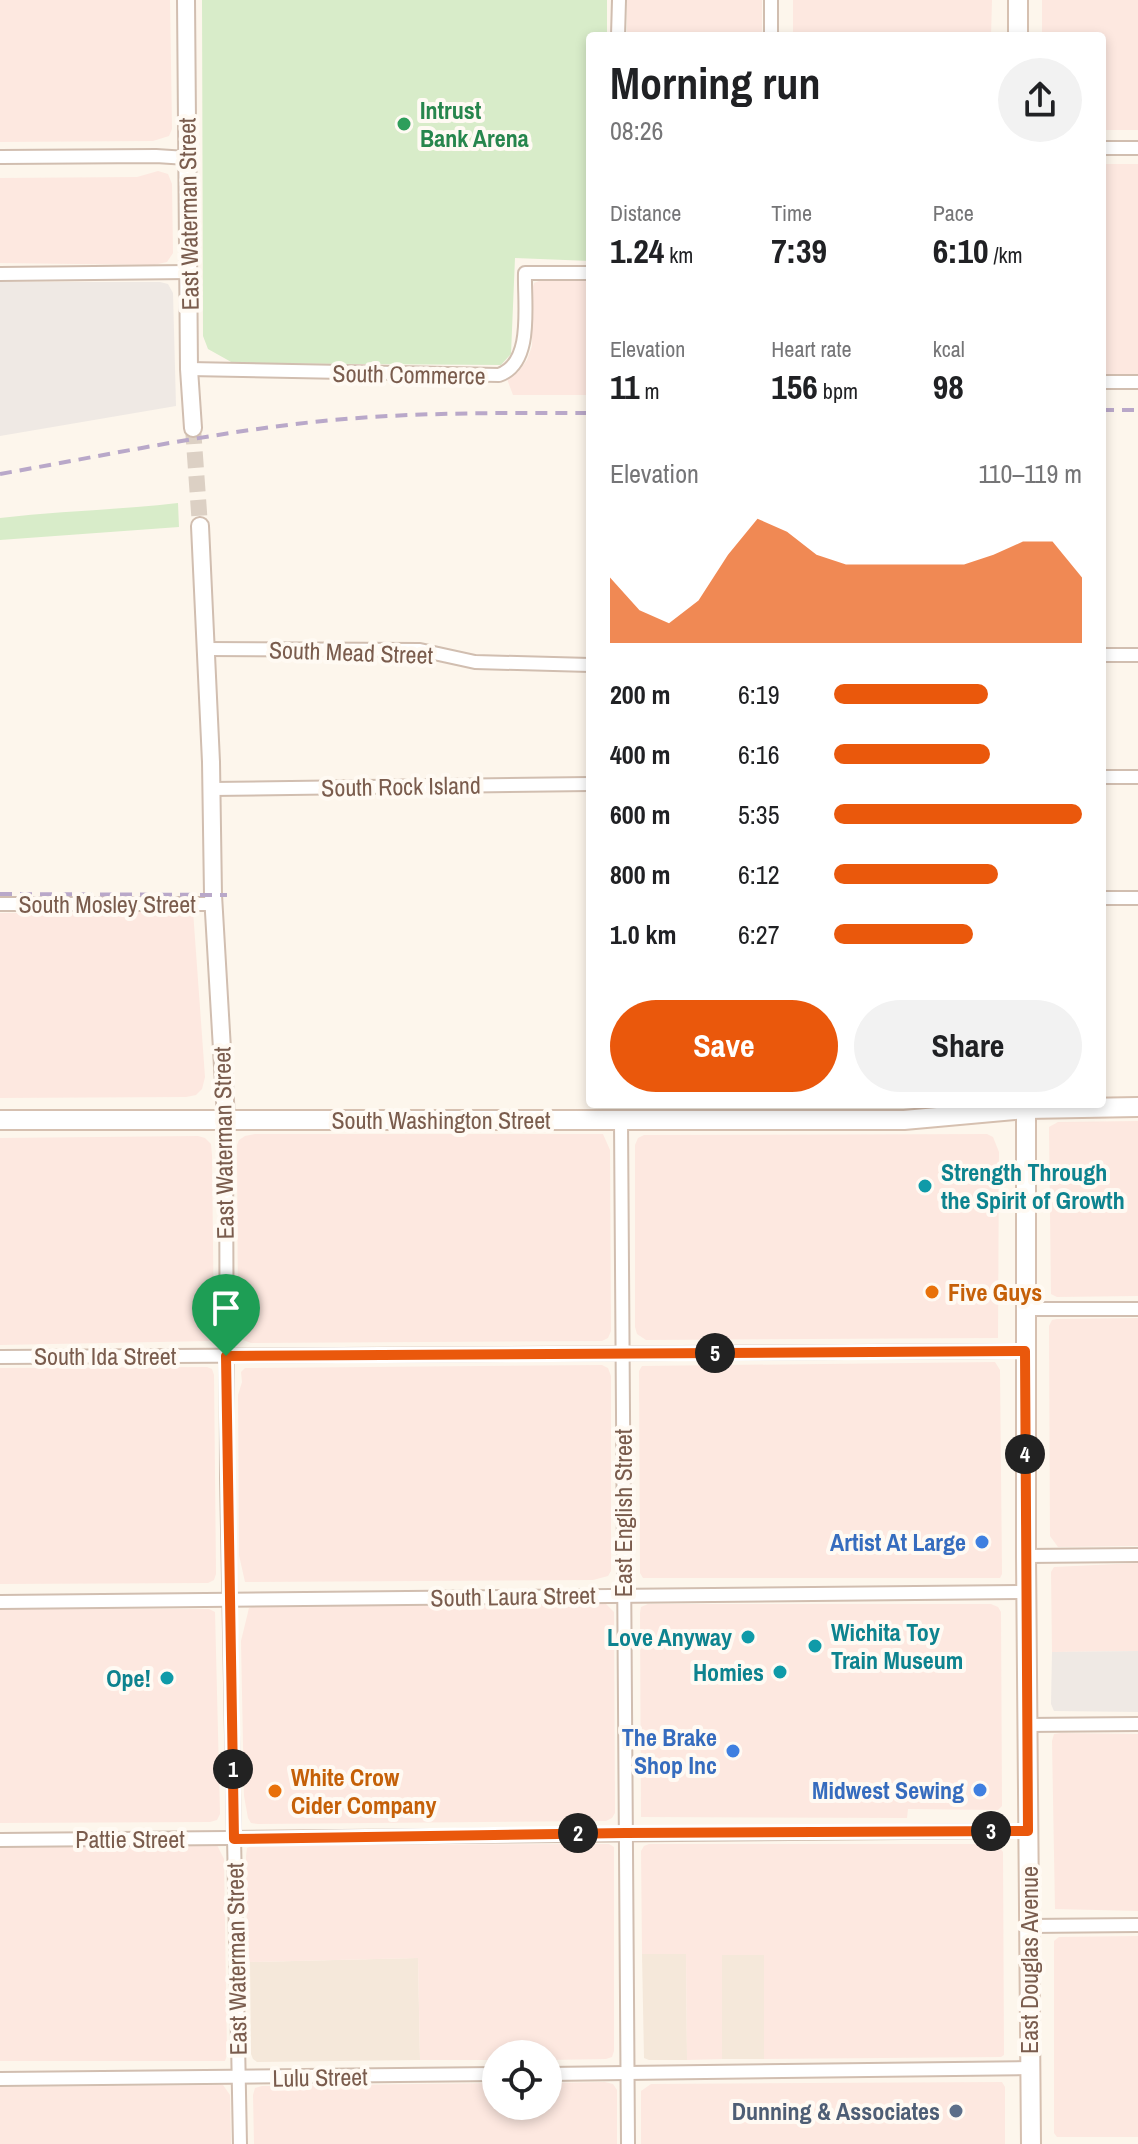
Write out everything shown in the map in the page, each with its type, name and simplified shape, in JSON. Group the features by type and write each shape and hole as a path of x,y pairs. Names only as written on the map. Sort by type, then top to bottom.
{"main road":[{"path":"1018,0 1018,32"},
{"name":"South Washington Street","path":"1106,1107 1138,1107"},
{"name":"South Washington Street","path":"0,1120 904,1120 1017,1108"},
{"name":"East Douglas Avenue","path":"1026,1108 1031,2144"}],"street":[{"name":"East Waterman Street","path":"186,0 189,369 193,428"},
{"path":"618,32 619,0"},
{"path":"771,0 771,32"},
{"path":"1106,148 1138,148"},
{"path":"0,157 187,158"},
{"path":"0,274 188,272"},
{"name":"South Commerce","path":"189,369 499,375 513,367 522,353 525,273 586,273"},
{"path":"1106,382 1138,382"},
{"name":"East Waterman Street","path":"200,526 214,904 226,1118 229,1600 240,2144"},
{"name":"South Mead Street","path":"206,649 420,650 475,662 586,665"},
{"path":"1106,655 1138,655"},
{"path":"1106,777 1138,777"},
{"name":"South Rock Island","path":"212,789 586,784"},
{"path":"1106,898 1138,898"},
{"name":"South Mosley Street","path":"0,904 214,904"},
{"name":"East English Street","path":"621,1121 628,2144"},
{"path":"1025,1309 1138,1309"},
{"name":"South Ida Street","path":"0,1357 1025,1351"},
{"path":"1026,1556 1138,1555"},
{"name":"South Laura Street","path":"0,1602 1026,1592"},
{"path":"1027,1725 1138,1724"},
{"name":"Pattie Street","path":"0,1840 1028,1831"},
{"path":"1029,1926 1138,1925"},
{"path":"562,2074 1030,2068"},
{"name":"Lulu Street","path":"0,2079 482,2074"}],"shaded area":[{"path":"0,0 170,0 172,129 169,136 153,141 0,142"},
{"path":"627,0 762,0 762,32 627,32"},
{"path":"793,0 992,0 991,32 793,32"},
{"path":"1042,0 1138,0 1138,130 1106,130 1106,32 1042,32"},
{"path":"1106,164 1138,164 1138,374 1106,374"},
{"path":"158,171 168,174 172,184 173,253 167,262 154,265 0,263 0,178 137,177"},
{"path":"586,281 586,395 513,395 507,379 518,372 532,346 534,283"},
{"path":"0,282 168,284 173,293 176,406 0,436"},
{"path":"193,911 205,1077 202,1089 196,1095 0,1098 0,913"},
{"path":"1138,1121 1138,1296 1057,1297 1051,1294 1049,1127 1058,1122"},
{"path":"603,1134 610,1150 611,1331 608,1338 602,1341 251,1343 243,1340 238,1316 237,1145 245,1136"},
{"path":"987,1134 993,1137 999,1152 998,1338 646,1340 637,1334 635,1145 638,1138 644,1135"},
{"path":"198,1136 211,1144 212,1156 214,1336 211,1341 0,1345 0,1138"},
{"path":"1138,1318 1138,1546 1058,1547 1050,1536 1049,1326 1052,1320 1057,1319"},
{"path":"995,1362 1000,1370 1000,1578 643,1578 640,1573 639,1371 642,1366"},
{"path":"602,1365 608,1368 611,1376 611,1571 608,1576 593,1580 245,1582 239,1555 238,1395 241,1372 245,1368"},
{"path":"0,1368 212,1369 214,1375 214,1580 208,1583 0,1584"},
{"path":"1138,1563 1138,1651 1052,1652 1051,1572 1054,1567"},
{"path":"605,1603 614,1612 615,1813 612,1818 606,1821 251,1823 244,1796 241,1641 249,1608 255,1605"},
{"path":"648,1604 991,1604 998,1607 1001,1612 1002,1806 998,1810 908,1809 907,1818 641,1817 640,1613 641,1607"},
{"path":"0,1609 209,1609 215,1612 220,1814 217,1820 0,1823"},
{"path":"1138,1651 1138,1712 1054,1711 1051,1704 1052,1652"},
{"path":"1054,1734 1138,1734 1138,1911 1055,1909 1052,1741"},
{"path":"609,1844 614,1847 612,2057 562,2060 562,2040 482,2040 482,2060 420,2060 418,1958 250,1962 247,1947 246,1856 247,1848 254,1845"},
{"path":"649,1844 997,1844 1003,1852 1004,2055 764,2059 764,1955 722,1955 722,2059 687,2060 686,1954 642,1954 641,1851"},
{"path":"217,1845 224,1859 225,2061 0,2061 0,1846"},
{"path":"1138,1936 1138,2137 1057,2137 1054,2133 1054,1941 1059,1937"},
{"path":"642,1954 686,1954 687,2060 644,2058"},
{"path":"764,1954 764,2059 722,2059 721,1955"},
{"path":"418,1958 420,2060 257,2062 253,2059 250,1962"},
{"path":"1002,2082 1005,2087 1005,2144 641,2144 641,2091 651,2084"},
{"path":"482,2083 482,2120 562,2120 562,2083 613,2084 617,2090 617,2144 254,2144 253,2095 255,2088 262,2086"},
{"path":"223,2085 230,2095 231,2144 0,2144 0,2087"}],"green space":[{"path":"202,0 607,0 607,32 586,32 586,261 515,258 511,354 501,365 233,363 208,349 203,336"},
{"path":"178,503 179,527 0,540 0,518"}],"tunnel":[{"path":"193,428 200,526"}],"railway":[{"path":"1106,410 1138,410"},
{"path":"0,474 202,438 323,421 423,415 586,413"},
{"path":"0,894 227,895"}],"place":[{"name":"Intrust Bank Arena","path":"404,124"},
{"name":"Strength Through the Spirit of Growth","path":"925,1186"},
{"name":"Five Guys","path":"932,1292"},
{"name":"Artist At Large","path":"982,1542"},
{"name":"Love Anyway","path":"748,1637"},
{"name":"Wichita Toy Train Museum","path":"815,1646"},
{"name":"Homies","path":"780,1672"},
{"name":"Ope!","path":"167,1678"},
{"name":"The Brake Shop Inc","path":"733,1751"},
{"name":"Midwest Sewing","path":"980,1790"},
{"name":"White Crow Cider Company","path":"275,1791"},
{"name":"Dunning & Associates","path":"956,2111"}],"route":[{"path":"1025,1351 1028,1831 234,1839 226,1356 1025,1351"}]}
